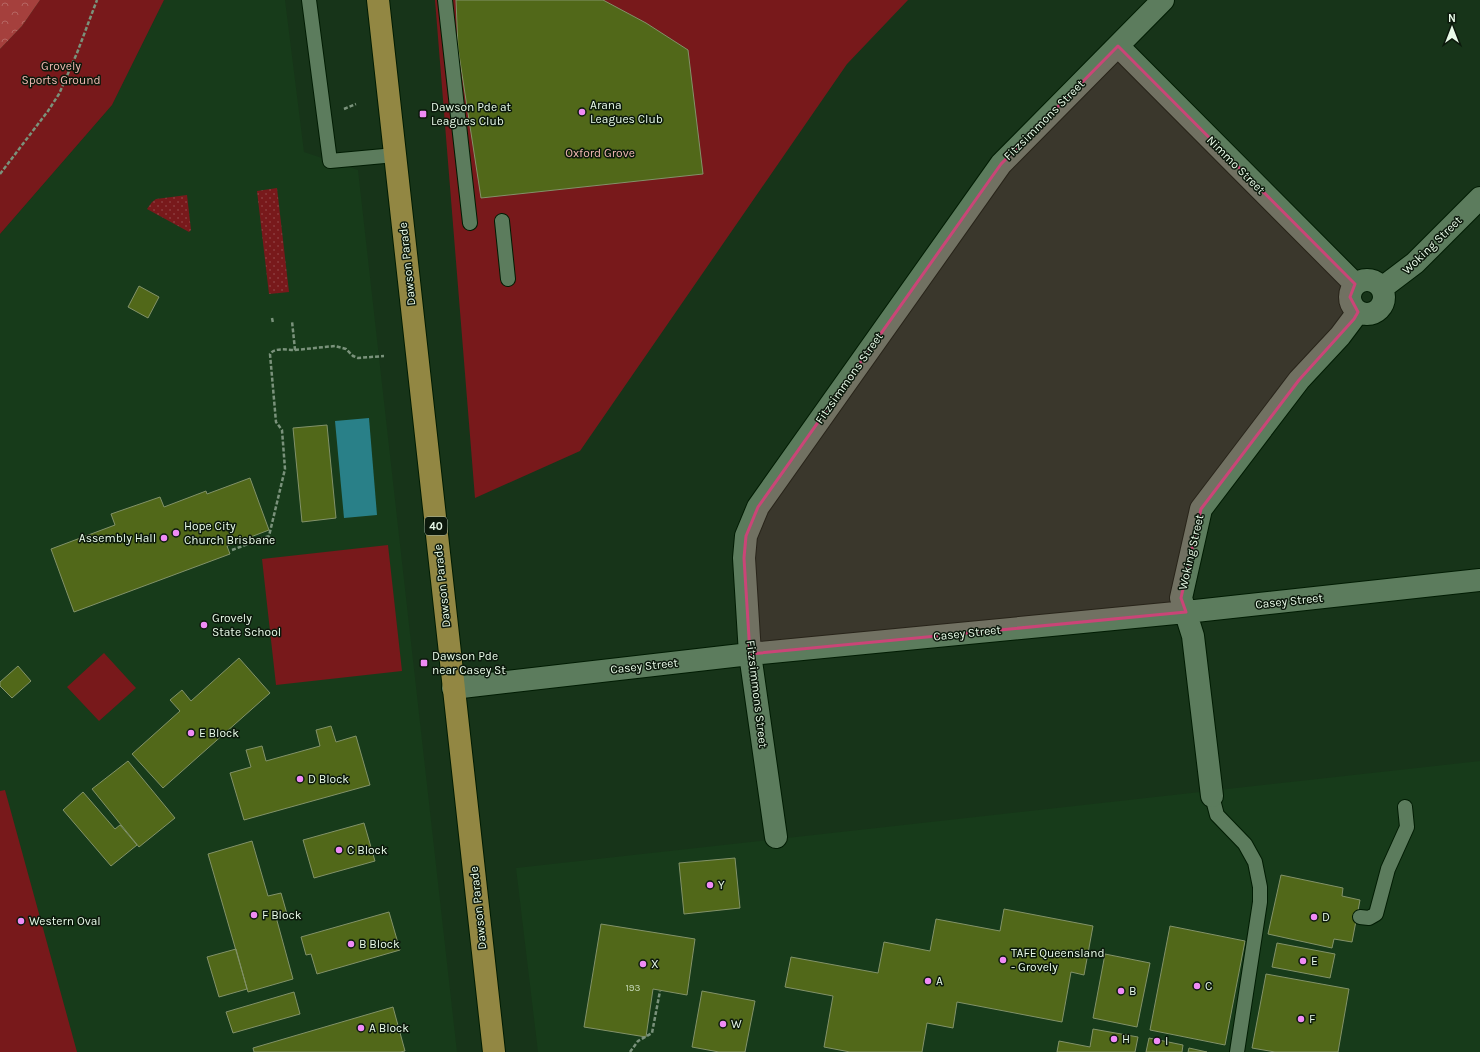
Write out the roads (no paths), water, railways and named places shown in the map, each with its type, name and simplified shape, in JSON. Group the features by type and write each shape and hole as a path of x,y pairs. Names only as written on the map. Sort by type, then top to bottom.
{"main road":[{"name":"Dawson Parade","path":"378,0 494,1052"}],"street":[{"name":"Fitzsimmons Street","path":"776,837 750,654 744,558 746,536 758,507 1001,164 1163,0"},
{"name":"Nimmo Street","path":"1118,46 1355,284"},
{"name":"Woking Street","path":"1382,288 1415,263 1480,198"},
{"path":"1364,280 1377,283 1382,288 1385,298 1381,308 1372,314 1358,312 1350,301 1350,294 1355,284 1364,280"},
{"name":"Woking Street","path":"1212,796 1193,636 1180,598 1201,509 1299,380 1340,336 1358,312"},
{"name":"Casey Street","path":"453,688 750,654 1186,612 1480,580"}],"lane":[{"path":"309,0 330,161 395,155"},
{"path":"445,0 470,223"},
{"path":"502,221 508,279"},
{"path":"1212,796 1217,815 1244,844 1255,862 1260,887 1260,902 1237,1052"},
{"path":"1360,917 1369,918 1376,914 1388,869 1407,827 1405,807"}],"water":[{"path":"369,418 377,515 344,518 335,421"}],"place":[{"name":"Arana Leagues Club","path":"582,112"},
{"name":"Dawson Pde at Leagues Club","path":"423,114"},
{"name":"Hope City Church Brisbane","path":"176,533"},
{"name":"Assembly Hall","path":"164,538"},
{"name":"Grovely State School","path":"204,625"},
{"name":"Dawson Pde near Casey St","path":"424,663"},
{"name":"E Block","path":"191,733"},
{"name":"D Block","path":"300,779"},
{"name":"C Block","path":"339,850"},
{"name":"Y","path":"710,885"},
{"name":"F Block","path":"254,915"},
{"name":"D","path":"1314,917"},
{"name":"Western Oval","path":"21,921"},
{"name":"B Block","path":"351,944"},
{"name":"TAFE Queensland - Grovely","path":"1003,960"},
{"name":"E","path":"1303,961"},
{"name":"X","path":"643,964"},
{"name":"A","path":"928,981"},
{"name":"C","path":"1197,986"},
{"name":"B","path":"1121,991"},
{"name":"F","path":"1301,1019"},
{"name":"W","path":"723,1024"},
{"name":"A Block","path":"361,1028"},
{"name":"H","path":"1114,1039"},
{"name":"I","path":"1157,1041"}],"park label":[{"name":"Grovely Sports Ground","path":"61,73"},
{"name":"Oxford Grove","path":"600,153"}]}
